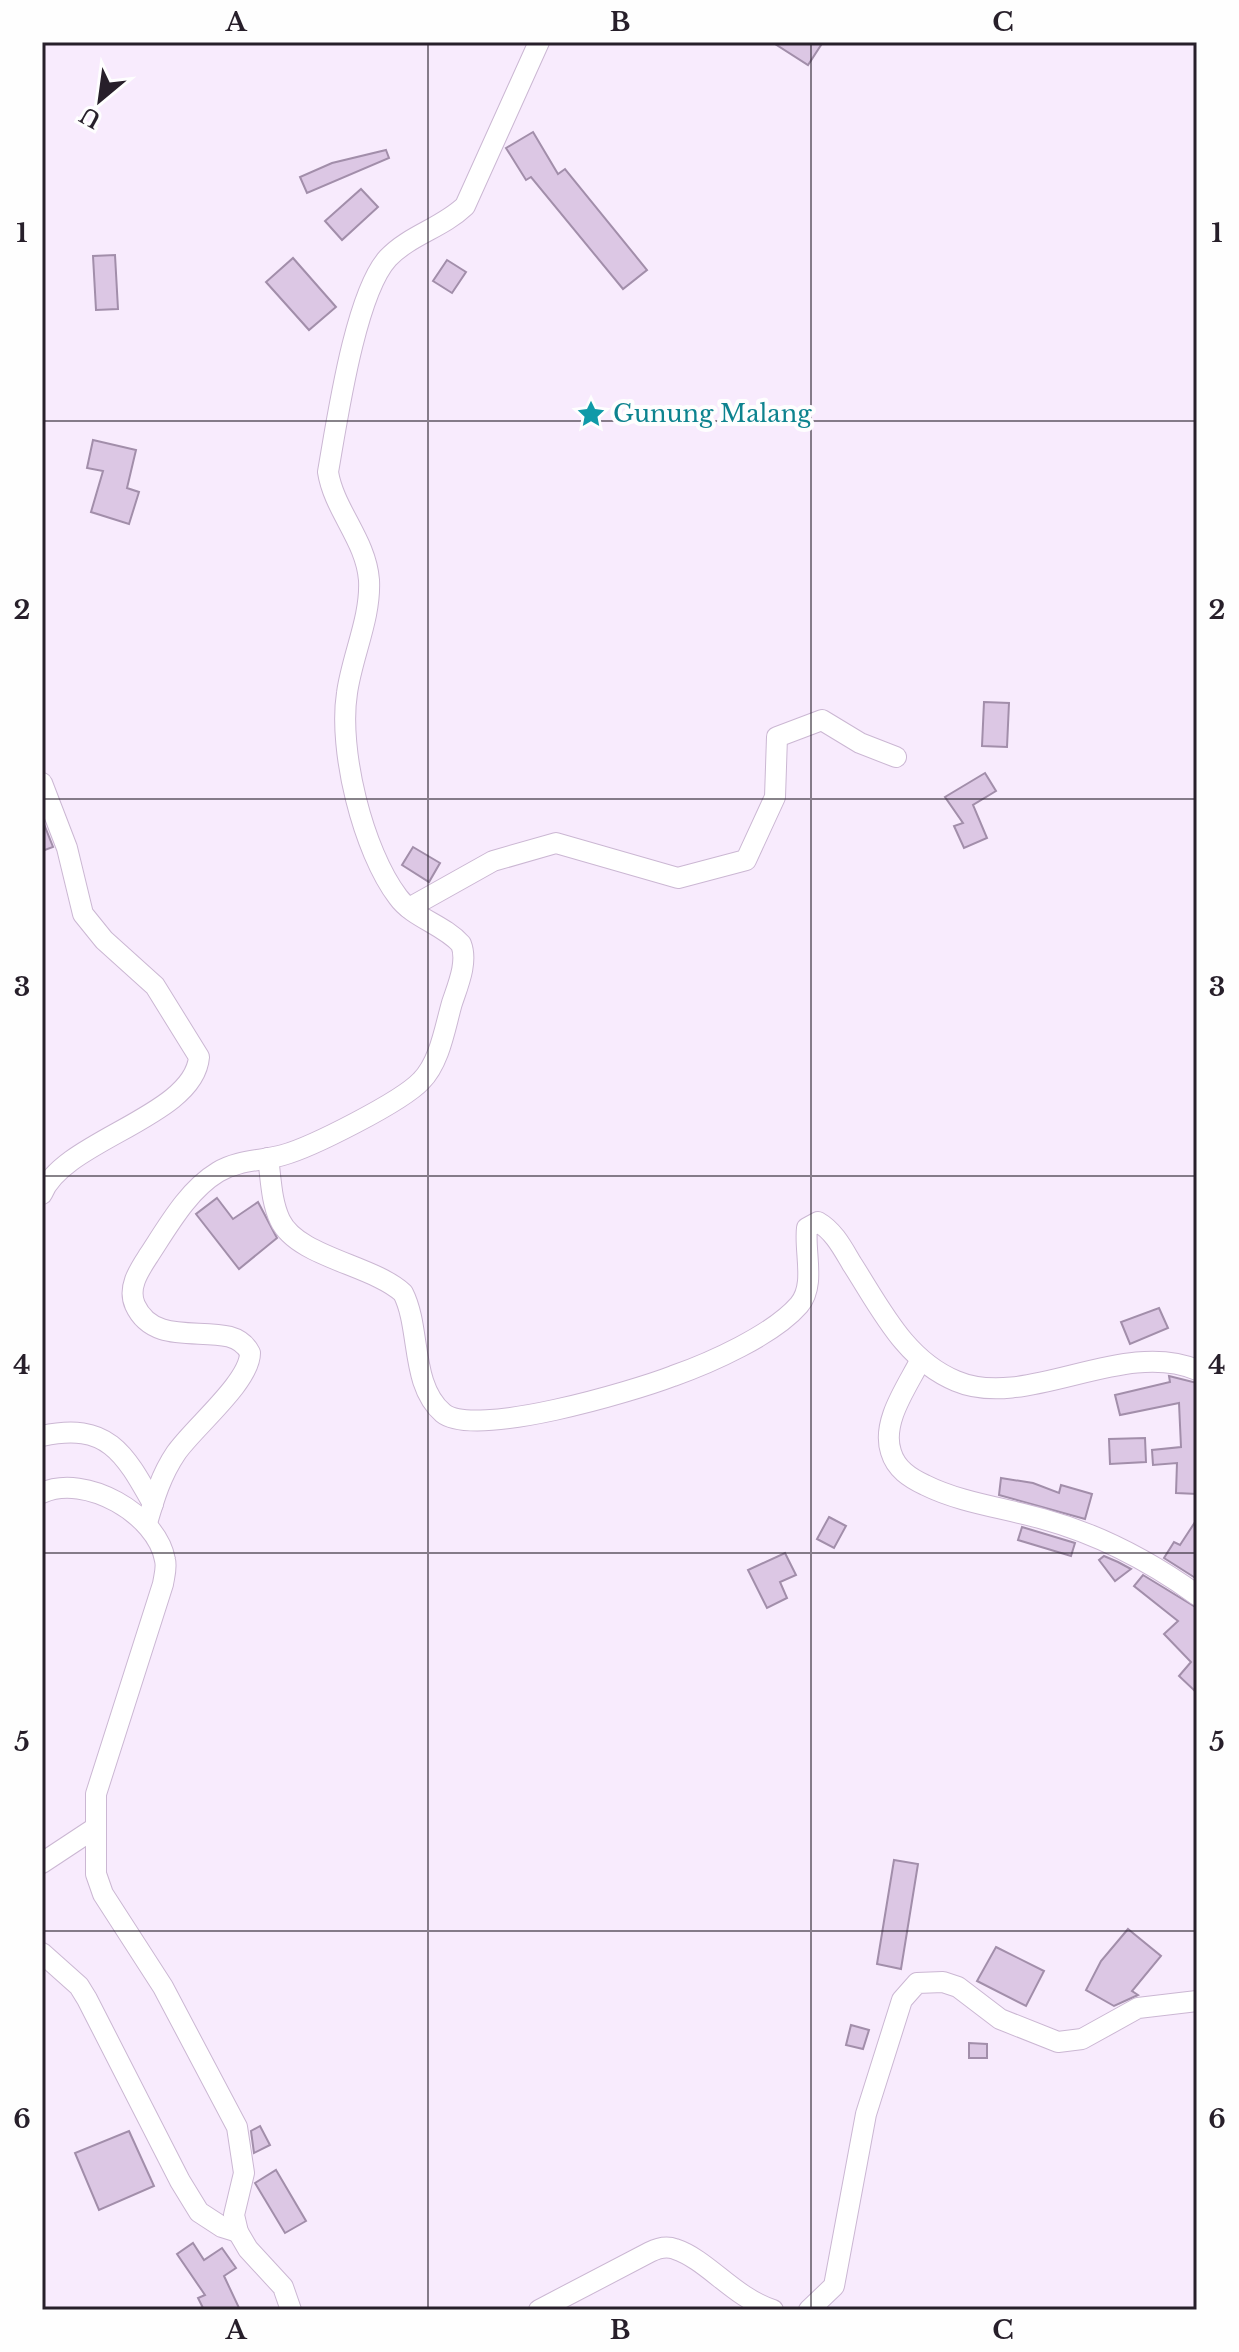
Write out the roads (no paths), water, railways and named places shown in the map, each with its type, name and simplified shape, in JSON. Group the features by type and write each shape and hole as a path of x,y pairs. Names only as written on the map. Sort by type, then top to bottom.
{"street":[{"path":"150,1514 175,1455 235,1386 250,1360 250,1353 247,1346 230,1335 182,1335 153,1324 135,1305 134,1281 156,1244 201,1185 235,1164 294,1152 406,1092 429,1070 462,970 464,951 450,934 409,908 396,895 363,830 346,744 347,691 365,615 369,580 363,552 330,484 328,472 346,375 377,272 390,256 413,239 450,220 465,206 539,42"},
{"path":"409,908 493,861 556,843 678,878 746,860 775,797 777,737 822,720 860,743 896,757"},
{"path":"42,783 67,848 83,914 104,940 155,986 199,1057 192,1081 100,1145 66,1164 42,1194"},
{"path":"268,1158 277,1212 288,1231 306,1243 385,1280 403,1293 425,1383 442,1412 460,1421 518,1416 628,1391 674,1376 740,1346 800,1303 808,1277 807,1228 818,1222 839,1243 885,1315 920,1361 937,1373 981,1389 1155,1362 1197,1370"},
{"path":"920,1361 892,1420 890,1451 897,1466 927,1486 951,1495 1048,1520 1128,1552 1197,1595"},
{"path":"42,1436 77,1432 111,1443 124,1455 165,1558 165,1571 96,1794 96,1874 103,1894 163,1987 237,2127 244,2173 234,2215 238,2232 283,2287 291,2310"},
{"path":"42,1493 60,1487 78,1489 125,1508 150,1514"},
{"path":"42,1863 95,1828"},
{"path":"42,1953 79,1986 87,1999 199,2212 222,2227 238,2232"},
{"path":"809,2310 834,2286 866,2114 902,2000 917,1983 925,1980 958,1987 1000,2019 1058,2042 1082,2039 1138,2008 1197,2001"},
{"path":"539,2310 585,2284 666,2247 683,2253 746,2300 773,2310"}],"place":[{"name":"Gunung Malang","path":"591,414"}]}
